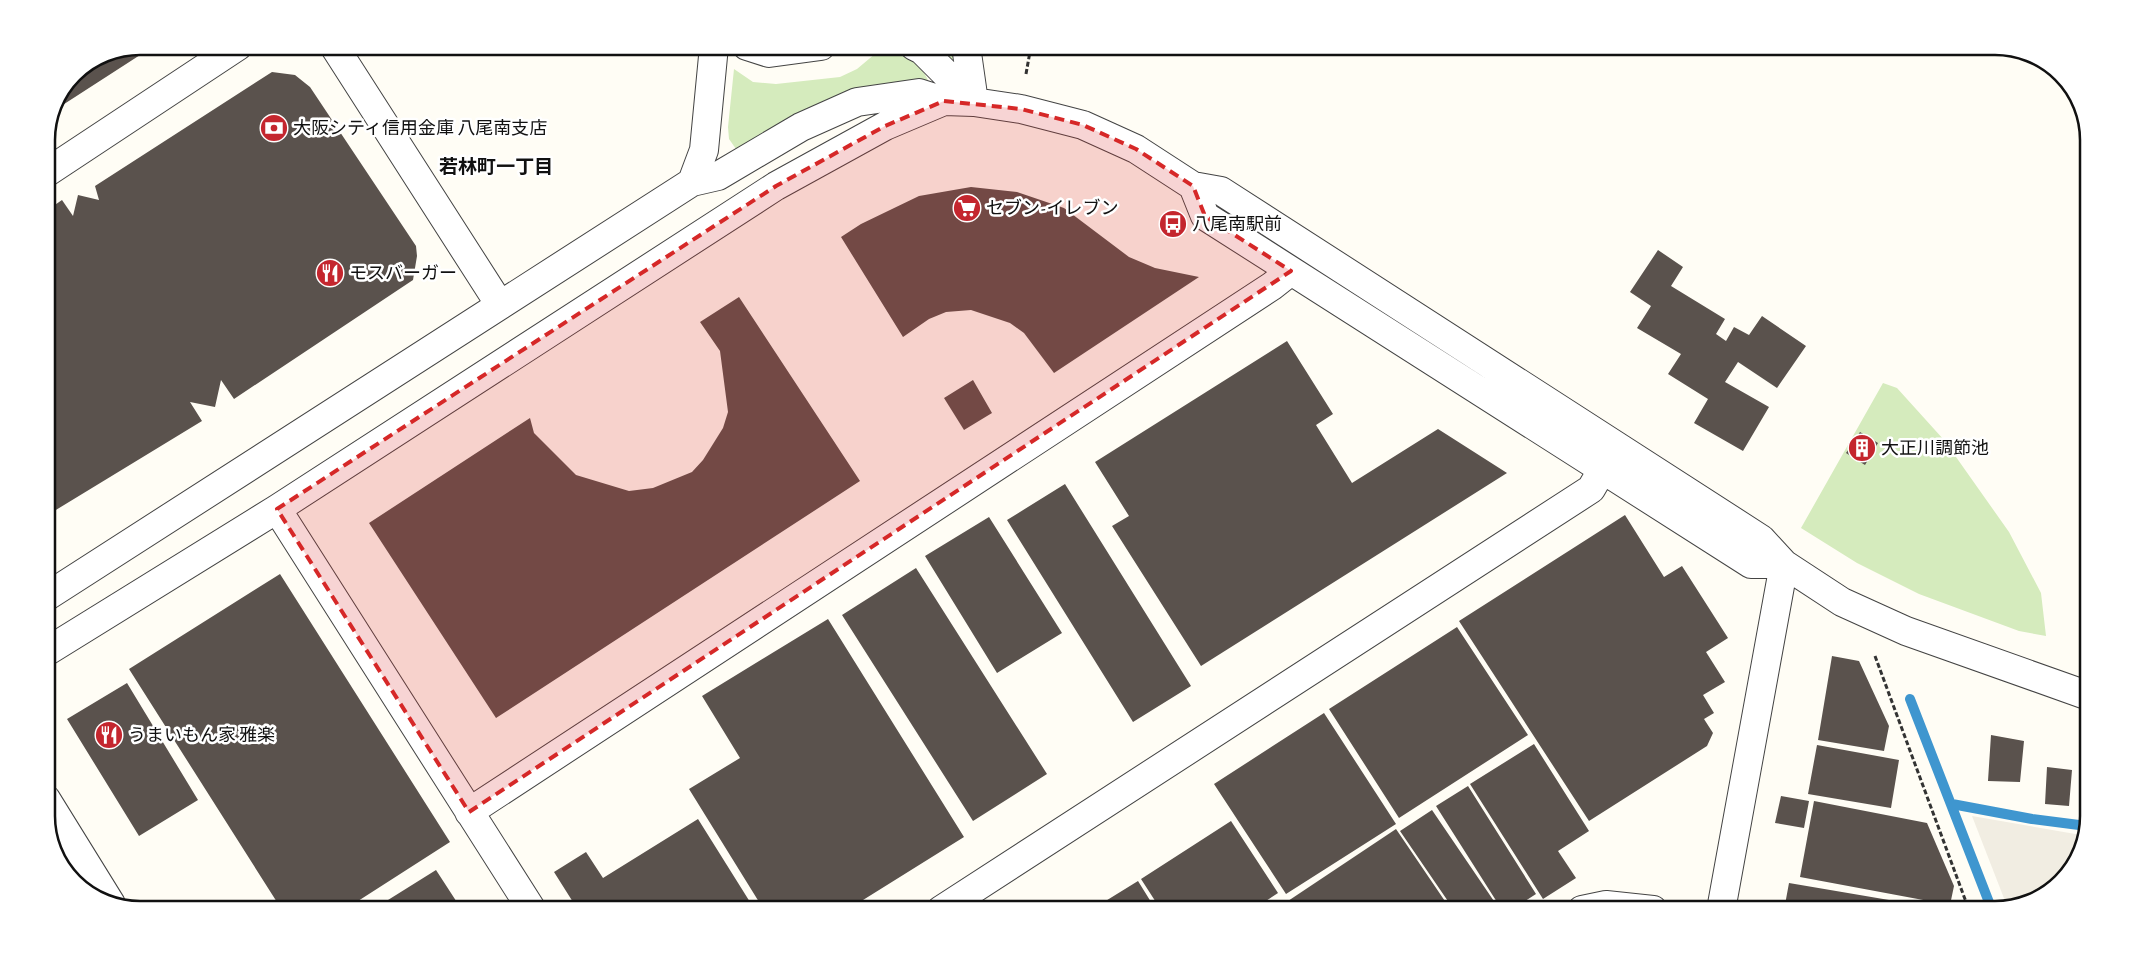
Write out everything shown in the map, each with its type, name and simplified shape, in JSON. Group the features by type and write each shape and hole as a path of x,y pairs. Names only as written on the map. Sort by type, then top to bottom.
{"street":[{"path":"55,167 224,55"},
{"path":"340,55 500,306"},
{"path":"692,182 704,150 713,55"},
{"path":"927,55 974,102"},
{"path":"967,55 974,102"},
{"path":"55,591 692,182 718,176 801,127 857,102 919,93 944,101 974,102 1021,109 1083,125 1136,149 1193,186 1221,191 1610,457"},
{"path":"55,646 277,509 776,186 884,126 944,101"},
{"path":"1193,186 1205,216 1290,271 1610,457 1761,539 1784,564 1842,602 1906,631 2080,693"},
{"path":"469,812 1272,286 1290,271"},
{"path":"955,901 1591,489 1610,457"},
{"path":"277,509 526,901"},
{"path":"1722,901 1784,564"},
{"path":"55,814 105,894"}],"path":[{"path":"1026,74 1029,55"},
{"path":"1874,656 1966,901"}],"highlighted area":[{"path":"944,101 1021,109 1083,125 1136,149 1193,186 1205,216 1291,271 469,812 277,509 776,186 885,126"}],"green space":[{"path":"874,55 905,55 920,67 928,80 896,82 866,90 749,147 736,149 729,139 728,127 734,69 753,82 776,84 840,77 857,69"},
{"path":"941,55 960,55 963,65 953,69"},
{"path":"1883,383 1897,388 1944,440 2009,532 2041,593 2046,636 2019,631 1919,594 1857,563 1801,528"}],"shaded area":[{"path":"1972,816 2078,834 2069,859 2051,880 2023,897 2005,900"}],"building":[{"path":"140,55 63,105 72,88 97,66 112,59"},
{"path":"272,72 295,75 310,87 416,246 417,256 413,280 234,399 221,380 215,407 190,402 202,421 55,511 55,205 62,200 73,216 78,195 99,200 95,186"},
{"path":"971,187 1017,192 1064,208 1129,257 1155,268 1199,277 1054,373 1024,333 1010,323 971,310 946,312 929,319 903,337 841,237 861,224 919,196"},
{"path":"1658,250 1683,267 1671,286 1725,319 1716,334 1726,341 1734,327 1749,335 1762,316 1806,346 1777,388 1738,362 1725,382 1769,407 1743,451 1694,423 1708,399 1668,374 1681,354 1637,328 1651,306 1630,292"},
{"path":"739,297 860,481 496,718 369,523 530,418 534,433 576,475 629,491 653,488 692,472 703,460 723,428 728,412 720,351 700,322"},
{"path":"1287,341 1333,414 1316,425 1352,483 1438,429 1507,473 1201,666 1112,526 1129,516 1095,462"},
{"path":"973,380 992,413 964,430 944,398"},
{"name":"大正川調節池","path":"1860,432 1878,443 1865,465 1846,453"},
{"path":"1065,484 1191,686 1133,722 1007,520"},
{"path":"1625,515 1664,577 1682,566 1728,638 1706,652 1725,682 1703,695 1714,713 1704,719 1713,733 1707,746 1589,821 1459,621"},
{"path":"989,517 1062,633 997,673 925,556"},
{"path":"916,568 1047,774 973,821 842,615"},
{"path":"280,574 450,842 358,901 276,901 129,669"},
{"path":"828,619 964,837 861,901 758,901 689,789 740,758 702,696"},
{"path":"1457,627 1528,735 1399,818 1329,709"},
{"path":"1832,656 1859,661 1889,726 1884,751 1818,740"},
{"path":"127,683 198,800 139,836 67,719"},
{"path":"1324,713 1396,824 1286,894 1214,784"},
{"path":"1991,735 2024,741 2020,782 1988,781"},
{"path":"1534,744 1589,831 1558,851 1576,878 1543,899 1470,784"},
{"path":"1817,745 1899,760 1891,808 1808,794"},
{"path":"2047,767 2072,770 2069,806 2045,804"},
{"path":"1468,786 1536,894 1525,901 1496,901 1436,806"},
{"path":"1781,796 1809,801 1804,828 1775,823"},
{"path":"1814,801 1927,823 1954,886 1951,901 1929,901 1800,877"},
{"path":"1432,810 1494,901 1448,901 1400,831"},
{"path":"698,819 749,901 572,901 554,872 586,852 603,878"},
{"path":"1231,821 1278,893 1266,901 1155,901 1141,879"},
{"path":"1396,829 1445,901 1288,901"},
{"path":"436,870 456,901 386,901"},
{"path":"1138,881 1150,901 1106,901"},
{"path":"1789,883 1895,901 1786,901"}],"waterway":[{"path":"1910,699 1989,901"},
{"path":"1952,804 2032,819 2079,825"}],"place":[{"name":"大阪シティ信用金庫 八尾南支店","path":"274,128"},
{"name":"セブン-イレブン","path":"967,208"},
{"name":"八尾南駅前","path":"1173,224"},
{"name":"モスバーガー","path":"330,273"},
{"name":"大正川調節池","path":"1862,448"},
{"name":"うまいもん家 雅楽","path":"109,735"}],"district":[{"name":"若林町一丁目","path":"496,166"}]}
